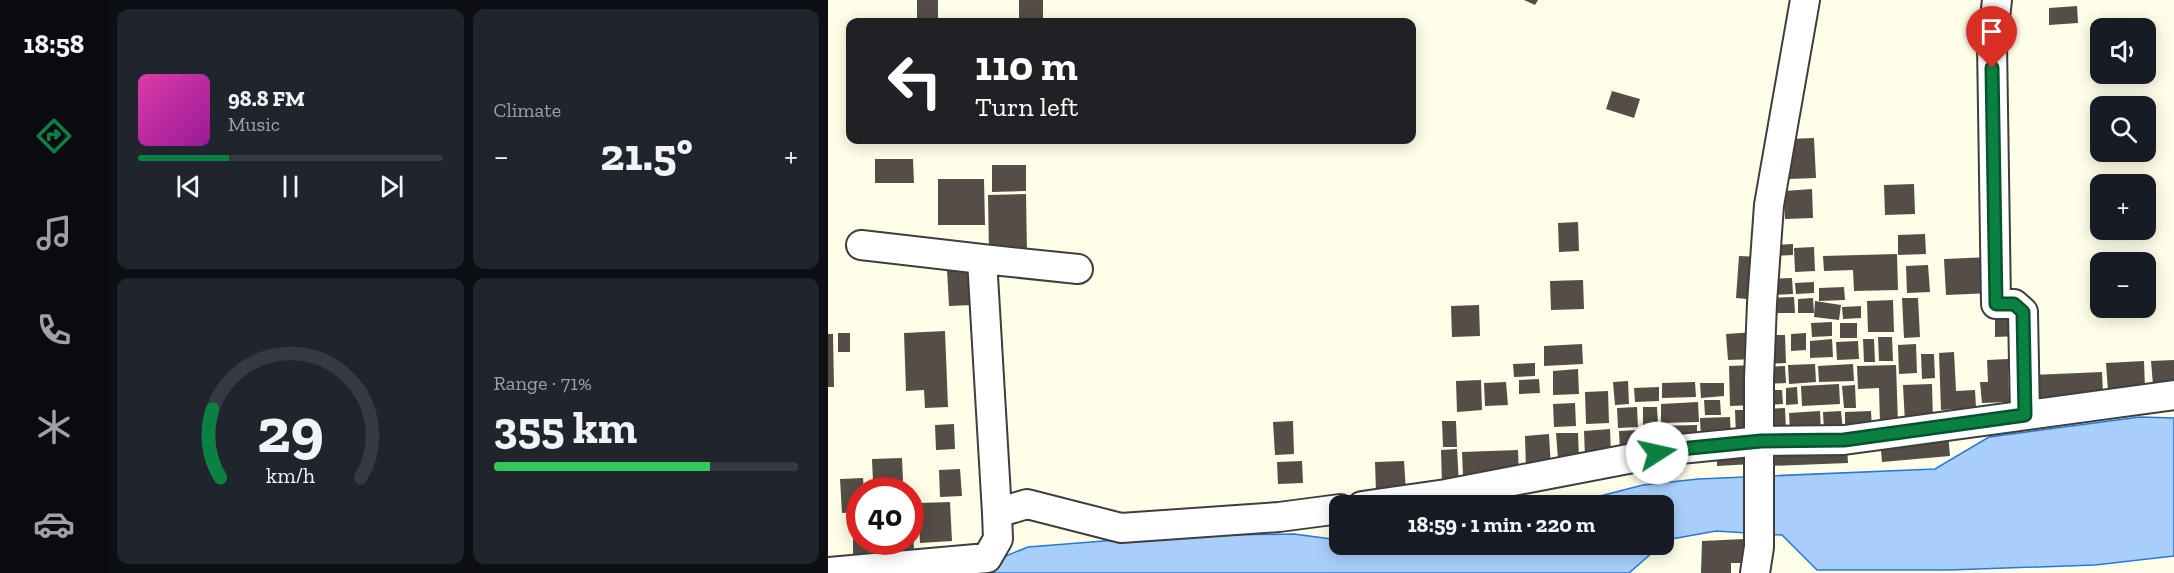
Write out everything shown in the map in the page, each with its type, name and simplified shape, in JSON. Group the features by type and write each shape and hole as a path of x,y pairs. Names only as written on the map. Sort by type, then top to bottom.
{"street":[{"path":"1757,560 1760,357 1769,205 1805,0"},
{"path":"1997,0 1992,44 1996,304 2014,304 2023,312 2025,415"},
{"path":"861,245 1078,269"},
{"path":"828,572 987,558 998,539 982,259"},
{"path":"1439,495 1680,449 1760,453 2174,395"},
{"path":"997,513 1027,504 1121,528 1279,517 1329,510"}],"water":[{"path":"2140,417 2174,418 2174,556 2095,565 1949,570 1817,570 1782,535 1716,531 1674,539 1674,495 1604,495 1643,485 1698,479 1935,469 1989,437"},
{"path":"1294,534 1329,539 1329,555 1650,555 1629,573 964,573 1028,547 1167,536"}],"building":[{"path":"917,0 938,0 938,18 917,18"},
{"path":"1019,0 1043,0 1043,18 1019,18"},
{"path":"1524,0 1538,0 1535,5"},
{"path":"2077,6 2078,23 2049,25 2049,8"},
{"path":"1612,91 1640,99 1634,118 1606,109"},
{"path":"1814,138 1816,178 1789,179 1787,139"},
{"path":"875,159 913,159 914,183 875,183"},
{"path":"992,165 1026,165 1026,191 992,192"},
{"path":"938,179 984,179 985,225 938,225"},
{"path":"1914,184 1915,214 1885,215 1884,185"},
{"path":"1812,189 1813,218 1785,219 1784,191"},
{"path":"1026,194 1027,254 989,254 988,195"},
{"path":"1578,222 1579,251 1559,252 1558,223"},
{"path":"1925,234 1926,254 1898,255 1898,235"},
{"path":"1793,244 1793,255 1773,256 1772,245"},
{"path":"1814,247 1815,271 1795,272 1794,248"},
{"path":"1897,254 1898,290 1854,291 1853,270 1824,271 1823,256"},
{"path":"1739,256 1761,257 1758,300 1736,298"},
{"path":"1990,257 1992,293 1946,295 1944,259"},
{"path":"1928,265 1930,292 1907,293 1906,266"},
{"path":"972,268 973,305 949,306 947,269"},
{"path":"1792,278 1793,294 1769,295 1768,279"},
{"path":"1583,280 1584,309 1551,310 1550,281"},
{"path":"1814,282 1814,293 1796,294 1795,283"},
{"path":"1844,287 1845,300 1819,301 1819,288"},
{"path":"1794,297 1795,313 1769,313 1768,298"},
{"path":"1813,298 1814,313 1798,313 1798,299"},
{"path":"1902,298 1918,298 1920,337 1904,338"},
{"path":"1893,300 1894,332 1868,332 1867,301"},
{"path":"1815,301 1841,305 1839,320 1814,317"},
{"path":"1479,305 1480,336 1452,337 1451,306"},
{"path":"1861,306 1861,318 1843,319 1842,307"},
{"path":"1995,317 2018,317 2019,336 1995,337"},
{"path":"1832,322 1832,336 1812,337 1811,323"},
{"path":"1840,323 1857,323 1857,338 1840,338"},
{"path":"945,331 948,407 925,408 924,390 906,391 904,333"},
{"path":"1756,332 1757,359 1728,360 1726,334"},
{"path":"838,333 850,333 850,352 838,352"},
{"path":"1806,333 1806,350 1791,351 1791,334"},
{"path":"828,334 833,334 834,387 828,387"},
{"path":"1764,335 1785,335 1786,363 1765,364"},
{"path":"1878,337 1892,337 1893,361 1879,361"},
{"path":"1832,339 1833,357 1810,358 1810,341"},
{"path":"1863,339 1874,339 1875,362 1864,362"},
{"path":"1858,341 1859,359 1837,360 1836,342"},
{"path":"1582,344 1583,364 1544,366 1544,346"},
{"path":"1916,344 1917,373 1899,374 1898,345"},
{"path":"1954,352 1956,391 1975,390 1976,408 1941,410 1939,353"},
{"path":"1921,354 1934,354 1935,378 1922,379"},
{"path":"2008,359 2009,402 1982,403 1980,382 1988,382 1987,360"},
{"path":"2174,360 2174,384 2153,385 2151,361"},
{"path":"2144,361 2145,389 2108,391 2106,363"},
{"path":"1535,363 1535,376 1514,377 1513,364"},
{"path":"1815,364 1816,382 1789,384 1788,365"},
{"path":"1853,364 1854,381 1819,382 1818,366"},
{"path":"1753,365 1755,405 1730,406 1729,366"},
{"path":"1896,365 1898,423 1880,423 1879,388 1858,389 1857,366"},
{"path":"1785,366 1786,383 1766,384 1765,367"},
{"path":"1578,369 1579,394 1553,395 1553,371"},
{"path":"2102,372 2103,394 2032,398 2031,375"},
{"path":"1539,379 1540,393 1519,394 1519,380"},
{"path":"1481,380 1482,410 1457,412 1456,381"},
{"path":"1628,381 1629,404 1615,405 1613,382"},
{"path":"1506,382 1508,405 1485,406 1484,383"},
{"path":"1695,382 1696,397 1662,398 1662,383"},
{"path":"1700,383 1724,383 1724,396 1701,398"},
{"path":"1839,384 1840,404 1802,406 1801,386"},
{"path":"1932,384 1933,422 1905,423 1903,385"},
{"path":"1855,385 1856,408 1844,408 1842,386"},
{"path":"1659,387 1659,401 1635,402 1634,388"},
{"path":"1797,387 1798,404 1786,405 1786,388"},
{"path":"1764,390 1782,390 1783,404 1765,405"},
{"path":"1608,391 1609,423 1586,424 1585,392"},
{"path":"1704,400 1720,400 1721,415 1705,415"},
{"path":"1698,402 1699,422 1661,423 1661,404"},
{"path":"1575,403 1576,426 1554,427 1553,404"},
{"path":"1637,407 1638,427 1618,428 1617,408"},
{"path":"1643,407 1657,407 1658,424 1643,425"},
{"path":"1785,408 1786,429 1766,430 1765,409"},
{"path":"1735,410 1755,410 1757,436 1736,437"},
{"path":"1820,411 1821,431 1790,432 1789,413"},
{"path":"1841,411 1843,431 1824,432 1823,412"},
{"path":"1871,411 1872,429 1845,430 1845,412"},
{"path":"1730,417 1731,439 1701,440 1700,418"},
{"path":"1293,421 1294,454 1275,455 1273,422"},
{"path":"1442,421 1456,421 1457,447 1443,447"},
{"path":"954,424 955,449 936,450 935,425"},
{"path":"1697,425 1697,445 1659,446 1658,426"},
{"path":"1610,429 1611,455 1585,457 1584,431"},
{"path":"1656,429 1657,449 1620,451 1619,431"},
{"path":"1556,433 1578,433 1579,458 1558,459"},
{"path":"1948,433 1950,456 1882,462 1880,439"},
{"path":"1549,434 1551,469 1526,470 1525,436"},
{"path":"1752,447 1753,464 1717,466 1717,449"},
{"path":"1847,447 1848,463 1770,466 1769,450"},
{"path":"1457,449 1459,484 1442,485 1441,450"},
{"path":"1518,450 1519,474 1463,476 1462,452"},
{"path":"902,458 903,477 873,477 872,459"},
{"path":"1302,461 1303,483 1278,484 1277,462"},
{"path":"1404,461 1406,491 1376,492 1375,462"},
{"path":"960,469 962,496 940,497 939,470"},
{"path":"840,479 846,479 846,513 842,513"},
{"path":"950,502 952,541 924,543 924,503"},
{"path":"1744,539 1746,563 1731,563 1731,573 1701,573 1702,541"},
{"path":"853,555 870,555 870,561 853,561"}],"route":[{"path":"1657,453 1761,441 1844,440 2025,415 2023,312 2014,304 1996,304 1992,68"}]}
